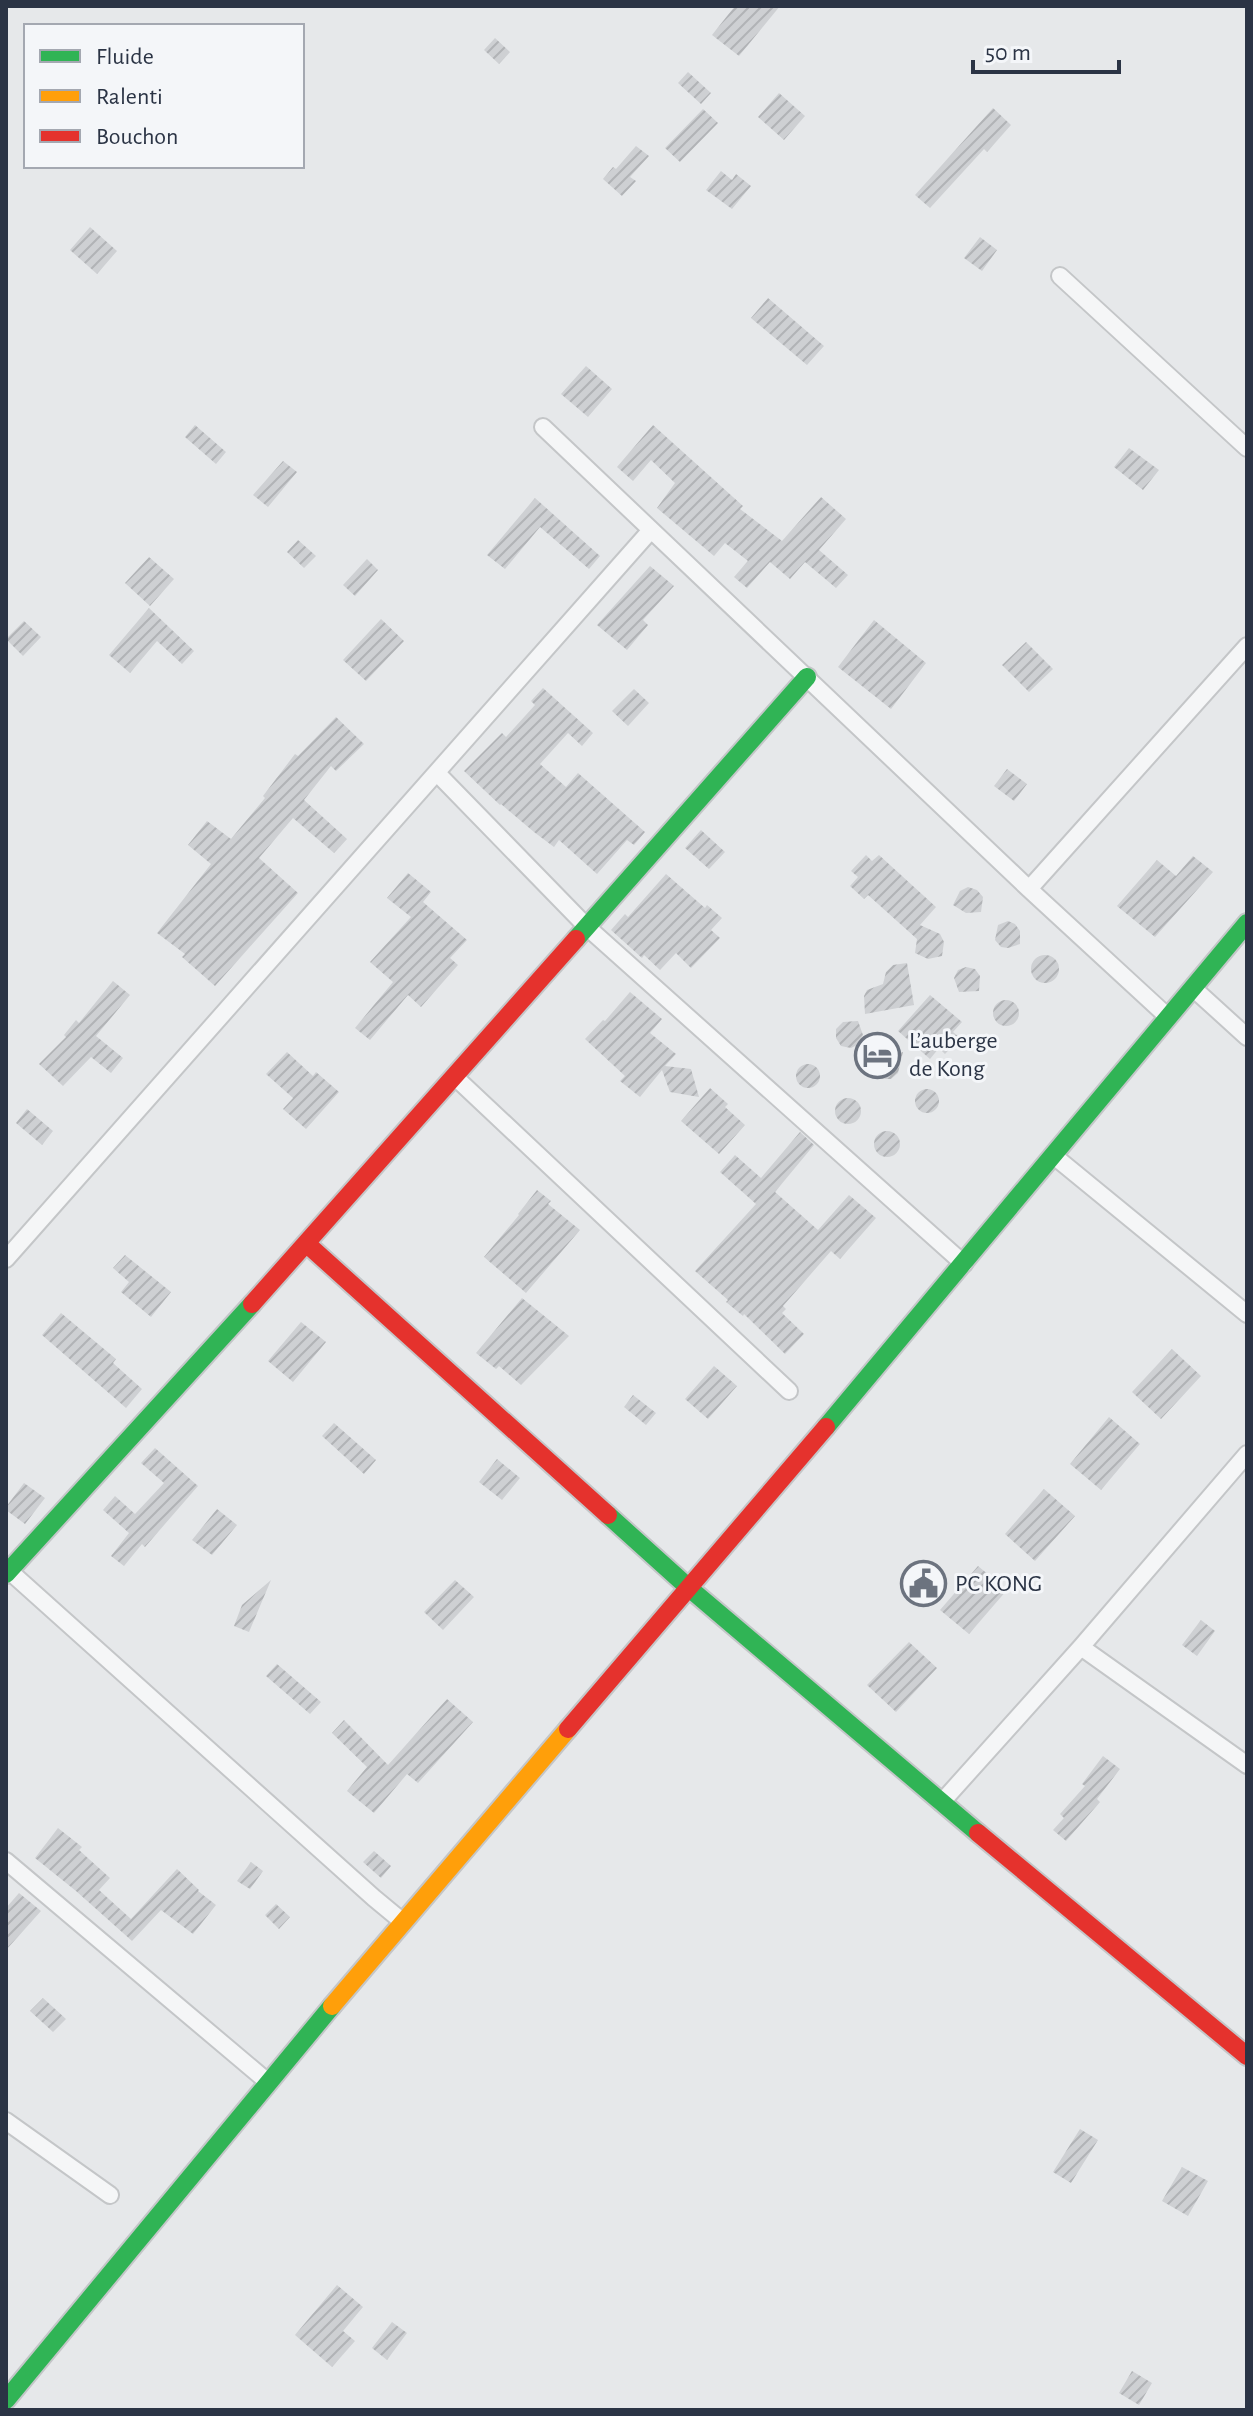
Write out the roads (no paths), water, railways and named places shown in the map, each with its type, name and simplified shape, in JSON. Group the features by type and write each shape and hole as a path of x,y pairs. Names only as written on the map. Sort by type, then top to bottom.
{"street":[{"path":"1060,276 1247,448"},
{"path":"543,427 1168,1017"},
{"path":"6,1259 651,530"},
{"path":"1029,889 1247,646"},
{"path":"403,1922 7,1571 307,1244 807,677"},
{"path":"437,773 587,927 964,1264"},
{"path":"6,2400 403,1922 964,1264 1247,923"},
{"path":"1193,988 1247,1037"},
{"path":"455,1077 789,1391"},
{"path":"1054,1156 1247,1314"},
{"path":"307,1244 689,1588 941,1803 1247,2056"},
{"path":"941,1803 1081,1647 1247,1454"},
{"path":"1081,1647 1247,1765"},
{"path":"6,1861 269,2083"},
{"path":"6,2121 110,2195"}],"place":[{"name":"L’auberge de Kong","path":"878,1055"},
{"name":"PC KONG","path":"924,1584"}]}
